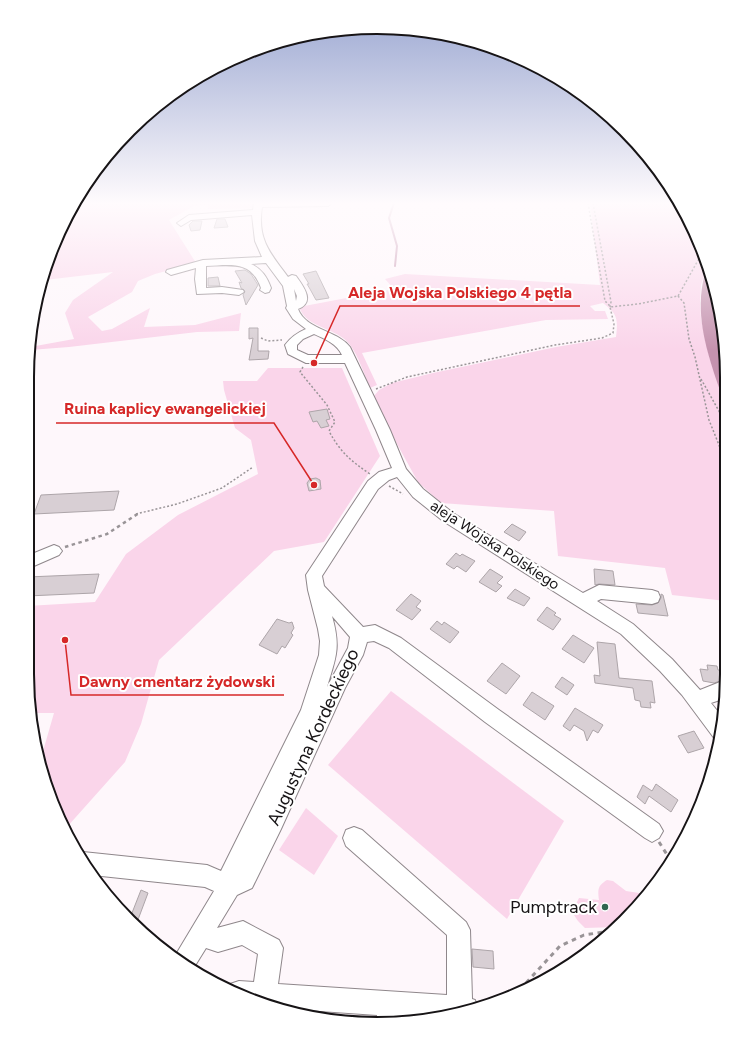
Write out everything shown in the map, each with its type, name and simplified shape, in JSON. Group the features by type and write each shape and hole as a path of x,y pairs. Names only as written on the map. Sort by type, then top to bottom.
{"street":[{"path":"171,272 201,264 268,260 265,252"},
{"name":"aleja Wojska Polskiego","path":"268,260 277,272 288,273 300,292 303,301 302,304 291,308 300,320 315,330 338,341 344,347 383,430 400,471 418,493 443,514 627,629 666,665 697,700 716,725"},
{"path":"241,261 242,264 255,269 262,277 266,288 265,290"},
{"path":"201,264 200,279 202,292 222,290 239,292"},
{"path":"315,330 303,334 294,340 291,345 292,352 306,359 350,359"},
{"name":"Augustyna Kordeckiego","path":"186,959 229,886 232,871 309,713 328,655 329,641 314,575 369,491 379,479 400,471"},
{"path":"34,560 54,551"},
{"name":"Augustyna Kordeckiego","path":"229,886 244,880 274,822 339,682 357,649 359,635 316,589"},
{"path":"583,601 599,592 652,597"},
{"path":"359,635 375,633 395,643 492,716 652,831"},
{"path":"697,700 719,691"},
{"path":"354,838 458,930 463,1006"},
{"path":"91,864 207,876 229,886"},
{"path":"200,934 218,940 243,933 271,948 264,994"},
{"path":"253,994 389,1012 441,1011"}],"path":[{"path":"597,252 605,301 610,307"},
{"path":"366,393 386,383 407,377 555,345 602,338 613,334 614,324 602,252"},
{"path":"610,307 638,304 678,296 699,259"},
{"path":"678,296 684,303 689,339 700,378 709,420 719,446"},
{"path":"261,338 268,341 288,340"},
{"path":"306,359 300,372 327,405 335,422 329,431 337,447 344,456 379,479"},
{"path":"700,378 720,415"},
{"path":"54,551 107,534 134,515 177,504 222,488 253,467"},
{"path":"652,831 668,856"},
{"path":"526,984 560,946 584,935 603,932"}],"shaded area":[{"path":"58,252 189,252 196,263 155,274 138,281 132,292 88,317 102,331 112,329 150,308 144,327 195,325 241,313 239,331 197,332 35,350 36,346 74,339 65,313 73,300 113,272 48,280"},
{"path":"596,252 696,252 702,267 704,275 701,285 701,319 710,360 720,388 720,600 672,595 665,568 558,556 554,511 441,503 418,482 397,444 374,396 379,390 392,383 433,373 556,347 616,337 616,318 612,311 603,303 590,306 595,311 605,311 608,319 546,320 362,353 377,385 370,388 359,360 350,345 338,335 309,320 299,307 394,289 385,279 405,274 600,285"},
{"path":"705,276 717,332 720,390 710,360 704,335 701,309"},
{"path":"268,368 342,368 380,456 324,542 274,551 159,660 141,724 125,762 69,825 52,784 43,751 54,713 36,713 34,674 34,606 95,602 126,554 178,515 258,474 251,440 235,428 224,390 223,381 257,381"},
{"path":"391,691 564,821 507,919 328,765"},
{"path":"306,808 338,836 314,875 279,850"},
{"name":"Pumptrack","path":"607,880 613,881 626,891 640,894 620,917 608,927 585,928 572,912 579,898 599,900 598,894 601,884"}],"building":[{"path":"245,270 251,274 258,285 246,305 243,295 245,291 241,288 239,282 242,283 235,271"},
{"path":"316,271 329,298 316,300 307,284 309,284 303,274"},
{"path":"218,277 220,286 208,286 208,278"},
{"path":"249,328 258,328 258,351 269,351 268,359 249,360 253,338 249,339"},
{"path":"327,409 330,419 326,420 329,426 321,428 317,421 313,422 309,412"},
{"path":"316,478 320,480 321,489 309,491 307,483 310,479"},
{"path":"119,491 114,510 34,514 41,495"},
{"path":"512,524 526,532 519,541 504,532"},
{"path":"456,553 460,556 462,554 475,561 466,572 457,566 454,569 446,564"},
{"path":"490,569 503,577 497,583 502,586 496,592 479,582"},
{"path":"594,569 613,571 615,585 595,585"},
{"path":"99,574 94,593 34,596 34,577"},
{"path":"515,589 530,598 524,606 507,598"},
{"path":"411,594 421,601 416,607 421,610 412,620 396,610"},
{"path":"661,594 663,595 668,616 638,613 636,604 652,605 658,603 661,598"},
{"path":"547,607 556,613 554,615 561,619 553,630 537,620"},
{"path":"277,619 289,623 292,622 294,628 291,633 293,635 285,648 282,646 277,654 259,645"},
{"path":"437,621 442,625 444,622 459,632 450,643 430,629"},
{"path":"573,635 594,648 584,663 562,649"},
{"path":"597,642 615,644 619,678 652,681 655,703 650,702 651,708 641,707 640,701 635,700 633,688 595,683 594,675 600,676"},
{"path":"502,663 520,676 506,694 487,681"},
{"path":"707,665 717,666 718,670 720,670 720,681 714,683 703,681 700,669 708,670"},
{"path":"562,677 574,685 567,695 555,687"},
{"path":"532,692 554,706 545,720 523,705"},
{"path":"575,708 603,725 598,733 593,730 587,741 584,731 574,725 570,731 563,726"},
{"path":"694,731 704,748 688,753 678,736"},
{"path":"656,784 678,800 671,812 649,796 645,804 637,797 643,785 652,791"},
{"path":"141,890 148,893 138,920 132,914"},
{"path":"472,949 493,951 494,969 473,967"}],"waterway":[{"path":"395,266 396,252"}],"place":[{"name":"Aleja Wojska Polskiego 4 pętla","path":"314,363"},
{"name":"Ruina kaplicy ewangelickiej","path":"314,485"},
{"name":"Dawny cmentarz żydowski","path":"65,640"},
{"name":"Pumptrack","path":"605,907"}]}
